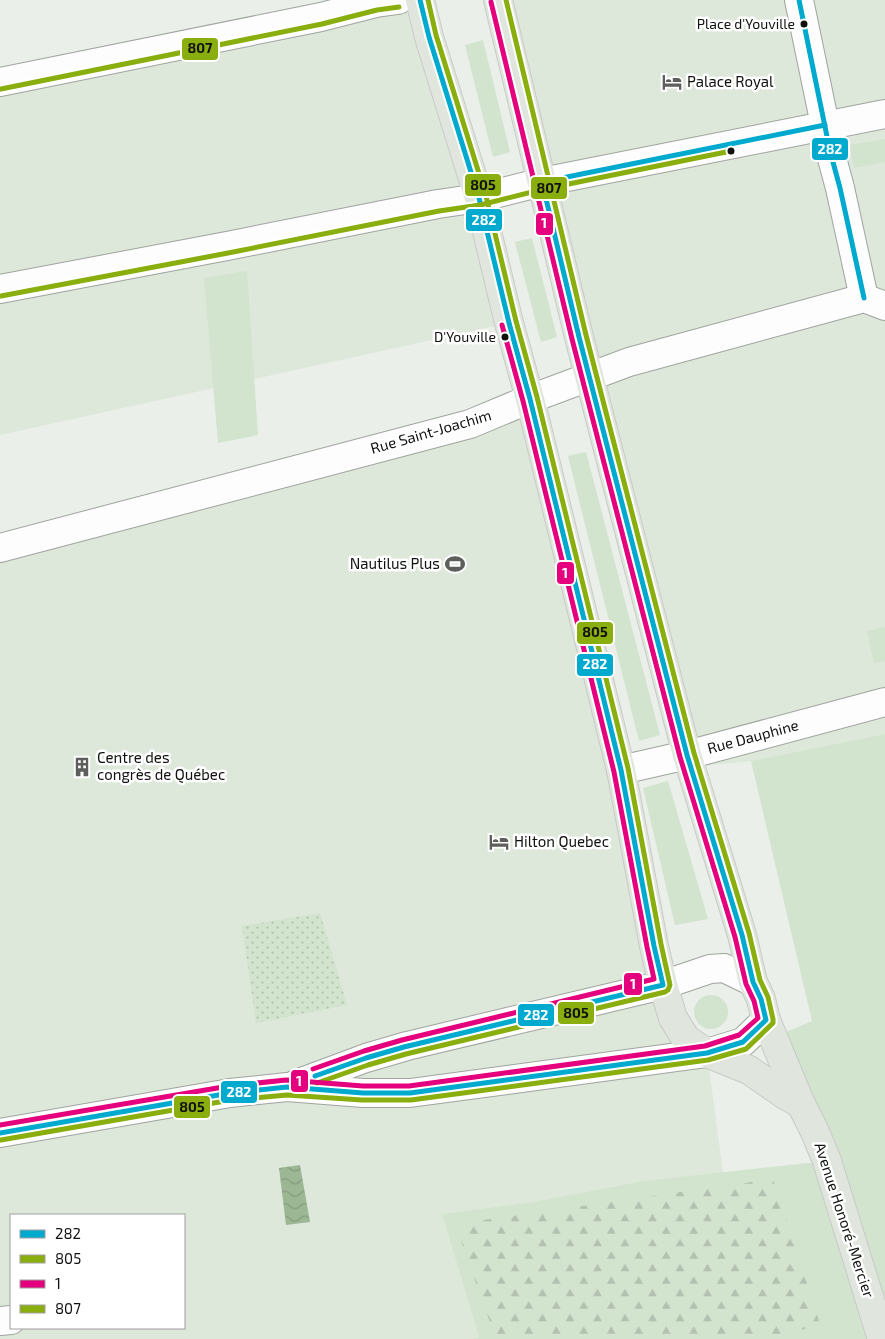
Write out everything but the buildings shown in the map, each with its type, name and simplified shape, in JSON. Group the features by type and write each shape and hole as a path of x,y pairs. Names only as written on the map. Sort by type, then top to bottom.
{"main road":[{"path":"420,0 479,198 510,329 530,399 621,770 652,936 672,1018 686,1039 707,1053 749,1070 801,1104"},
{"name":"Avenue Honoré-Mercier","path":"498,0 579,337 687,755 742,935 753,982 761,999 766,1020 827,1161 882,1339"}],"street":[{"path":"0,82 321,17 376,3 398,0"},
{"path":"799,0 830,151 842,197 875,302"},
{"path":"0,289 438,204 479,198 542,182 885,114"},
{"name":"Rue Saint-Joachim","path":"0,548 470,424 629,362 875,302"},
{"name":"Rue Dauphine","path":"621,770 687,755 885,702"},
{"path":"287,1087 366,1058 404,1047 663,985 710,969 724,968 753,982"},
{"path":"0,1133 230,1093 287,1087 363,1093 410,1093 707,1053 743,1042 766,1020"}],"shaded area":[{"path":"420,0 509,323 0,435 0,81"},
{"path":"498,0 885,0 885,734 751,761 691,767"},
{"path":"530,399 663,985 707,1053 723,1173 643,1181 533,1202 442,1214 479,1337 471,1339 0,1339 0,547"}],"green space":[{"path":"483,40 510,152 493,157 465,45"},
{"path":"885,139 885,162 854,168 850,145"},
{"path":"532,238 557,337 541,342 515,242"},
{"path":"247,271 258,435 218,443 204,278"},
{"path":"586,452 660,735 639,741 568,456"},
{"path":"885,627 885,661 874,663 867,631"},
{"path":"885,734 885,1339 471,1339 479,1337 442,1214 533,1202 643,1181 827,1161 784,1033 812,1021 751,761"},
{"path":"668,781 708,919 675,925 643,788"},
{"path":"320,913 347,1005 256,1023 242,926"},
{"path":"711,995 718,996 723,1000 727,1005 727,1019 723,1024 718,1028 711,1029 704,1028 699,1024 695,1019 694,1012 695,1005 699,1000 704,996"},
{"path":"773,1179 820,1324 774,1339 496,1339 455,1224"}],"water":[{"path":"300,1165 310,1222 286,1225 279,1168"}],"transit line":[{"name":"282","path":"315,1076 404,1047 663,985 621,770 530,399 509,323 479,198 429,37 420,0"},
{"name":"805","path":"317,1083 406,1054 665,992 670,985 628,768 537,397 516,321 486,196 436,35 428,0"},
{"name":"805","path":"1,1140 231,1100 287,1095 362,1100 411,1100 708,1060 746,1049 773,1023 768,997 760,980 749,933 694,753 586,335 506,0"},
{"name":"282","path":"799,0 830,151 864,298"},
{"name":"1","path":"0,1125 229,1086 286,1080 363,1086 409,1086 705,1046 739,1035 758,1018 754,1001 746,984 735,937 680,757 572,339 491,2"},
{"name":"807","path":"1,89 322,24 377,10 399,7"},
{"name":"282","path":"0,1133 230,1093 287,1087 363,1093 410,1093 707,1053 743,1042 766,1020 761,999 753,982 742,935 687,755 579,337 542,182 825,125"},
{"name":"807","path":"1,296 439,211 480,205 544,189 731,151"},
{"name":"1","path":"313,1069 402,1040 654,979 614,772 523,401 502,325"}],"place":[{"name":"Place d'Youville","path":"804,24"},
{"name":"Palace Royal","path":"672,82"},
{"name":"D'Youville","path":"505,337"},
{"name":"Nautilus Plus","path":"455,564"},
{"name":"Centre des congrès de Québec","path":"82,767"},
{"name":"Hilton Quebec","path":"499,842"}]}
